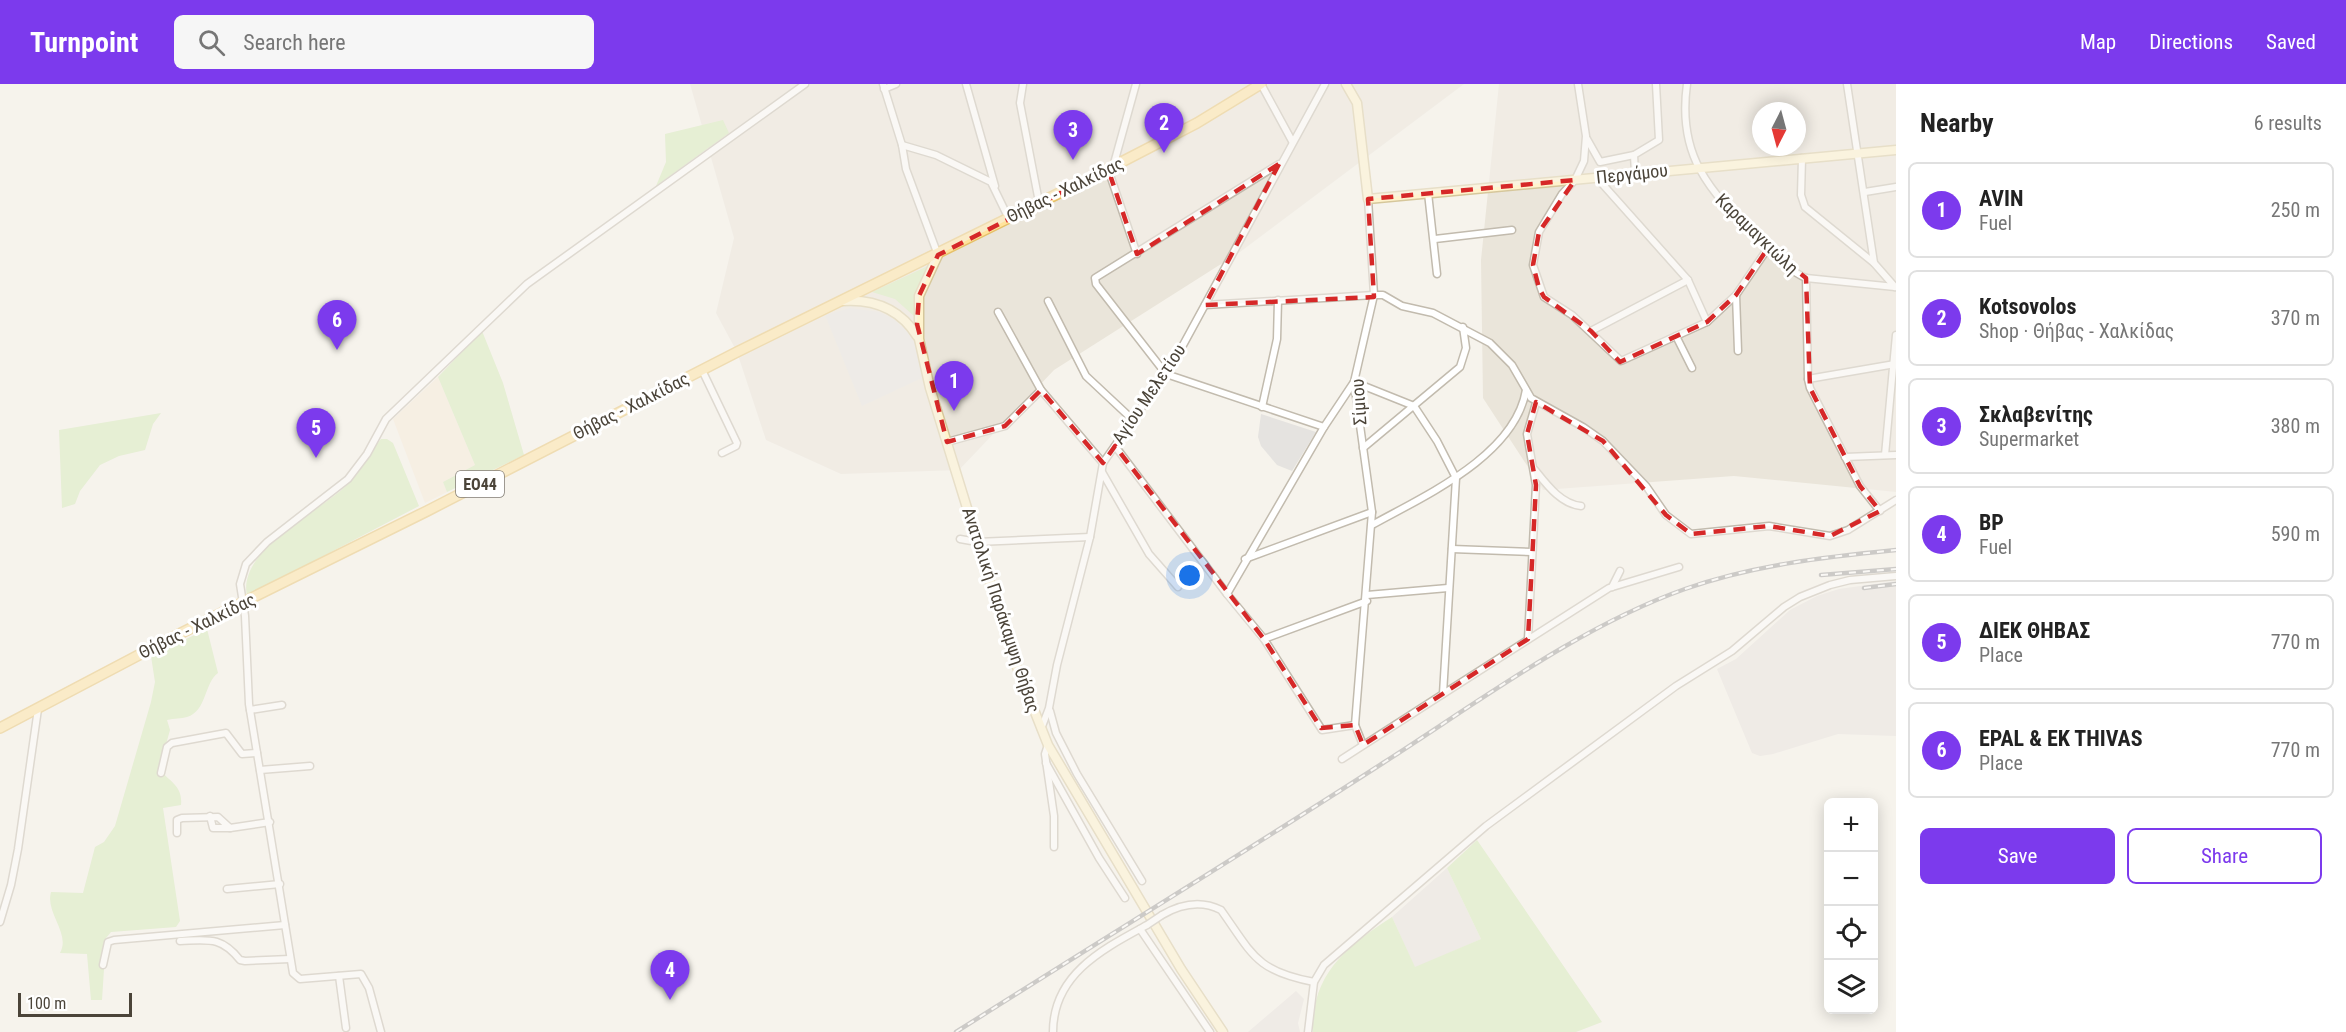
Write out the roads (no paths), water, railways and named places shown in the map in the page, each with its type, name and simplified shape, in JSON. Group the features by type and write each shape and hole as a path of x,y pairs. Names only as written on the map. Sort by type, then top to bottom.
{"main road":[{"name":"Σίμιου","path":"1346,84 1357,103 1368,199"},
{"name":"Θήβας - Χαλκίδας","path":"0,728 173,637 702,370 1111,168 1197,123 1256,85"},
{"name":"Περγάμου","path":"1368,199 1597,178 1699,166 1896,150"},
{"name":"Ανατολική Παράκαμψη Θήβας","path":"938,255 919,296 919,339 947,442 1013,657 1048,745 1180,969 1223,1032"},
{"path":"843,301 873,302 887,307 900,315 919,339"}],"street":[{"path":"381,1032 364,976 361,974 296,978 290,959 270,822 250,710 240,584 242,574 257,552 348,479 367,454 386,419 508,301 557,260 633,209 805,84"},
{"path":"896,84 884,86 902,145 906,169 938,255"},
{"path":"966,84 995,186 1008,218"},
{"path":"1023,84 1020,103 1039,202"},
{"path":"1136,84 1111,168 1137,254"},
{"name":"Αγίου Μελετίου","path":"1041,730 1049,708 1057,665 1090,537 1103,463 1166,374 1279,164 1325,84"},
{"path":"1578,84 1586,136 1584,161 1575,180 1562,194 1539,232 1533,265 1544,297 1591,331 1621,361 1707,322 1736,295 1768,248"},
{"path":"1586,136 1600,162 1634,155 1659,140 1656,84"},
{"name":"Καραμαγκιώλη","path":"1688,84 1684,108 1685,127 1699,166 1715,196 1768,248 1806,278 1808,379 1860,486 1880,511"},
{"path":"1847,84 1874,263"},
{"path":"1256,85 1292,141"},
{"path":"902,145 936,155 974,172 995,186"},
{"path":"1634,155 1635,173"},
{"path":"1802,158 1801,195 1805,207 1874,263 1896,287"},
{"path":"1279,164 1137,254 1098,275 1095,278 1096,284 1166,374 1324,427"},
{"path":"1597,178 1688,280 1707,322"},
{"path":"1865,192 1896,187"},
{"path":"1428,193 1435,239 1437,274"},
{"name":"Σίμιου","path":"1355,725 1372,525 1354,382 1374,295 1368,199"},
{"path":"1435,239 1512,230"},
{"path":"1806,278 1896,287"},
{"path":"1591,331 1688,280"},
{"path":"1205,304 1383,295 1402,306 1433,313 1490,343 1512,365 1536,403 1583,427 1603,441 1646,486 1666,515 1691,534 1769,526 1830,536 1848,530 1896,500"},
{"path":"1736,295 1738,351"},
{"path":"1262,407 1277,339 1278,300"},
{"path":"1048,301 1086,376 1132,419"},
{"path":"998,312 1041,390 1103,463"},
{"path":"1363,448 1460,368 1466,348 1462,327"},
{"path":"1885,455 1896,335"},
{"path":"1676,336 1692,368"},
{"path":"1808,379 1895,364"},
{"path":"702,370 737,443 736,446 722,453"},
{"path":"1227,594 1245,559 1287,494 1324,427 1354,382 1414,406 1437,441 1456,478 1443,694"},
{"path":"1372,525 1456,478 1482,459 1502,436 1517,413 1526,389"},
{"path":"947,442 1005,426 1041,390"},
{"path":"1528,639 1535,470 1527,434 1536,403"},
{"path":"1115,446 1264,639 1322,729 1355,725 1363,746"},
{"path":"1845,457 1896,455"},
{"path":"1535,470 1559,496 1574,505 1581,506"},
{"path":"1102,472 1149,554 1178,587"},
{"path":"1245,559 1372,512"},
{"path":"960,539 977,542 1090,537"},
{"path":"1452,549 1532,552"},
{"path":"1342,759 1611,587 1678,567"},
{"path":"1611,587 1620,571"},
{"path":"1308,1032 1314,982 1319,972 1334,955 1486,826 1676,686 1732,651 1784,607 1800,597 1850,580 1896,576"},
{"path":"1264,639 1367,598 1448,588"},
{"path":"250,710 282,705"},
{"path":"1049,708 1051,722 1077,774 1142,881"},
{"path":"0,922 16,858 38,709"},
{"path":"160,773 167,747 172,742 226,733 242,754 258,753"},
{"path":"1048,745 1046,763 1054,816 1054,847"},
{"path":"1046,763 1099,858 1125,898"},
{"path":"260,771 310,766"},
{"path":"210,816 213,828 270,822"},
{"path":"177,833 177,820 210,816 218,817 230,828"},
{"path":"227,889 279,884"},
{"path":"1053,1032 1055,1013 1066,982 1092,958 1180,906 1200,904 1221,910 1249,951 1263,965 1283,975 1314,982"},
{"path":"103,965 108,942 180,933 285,925"},
{"path":"1140,929 1210,1032"},
{"path":"180,933 180,950"},
{"path":"180,940 216,941 230,946 240,960 245,961 290,959"},
{"path":"339,976 346,1028"}],"railway":[{"path":"956,1032 1330,797 1530,667 1607,623 1685,589 1737,574 1816,559 1896,550"},
{"path":"1821,575 1896,569"},
{"path":"1864,588 1896,584"}],"place":[{"name":"Kotsovolos","path":"1164,153"},
{"name":"Σκλαβενίτης","path":"1073,160"},
{"name":"EPAL & EK THIVAS","path":"337,350"},
{"name":"AVIN","path":"954,411"},
{"name":"ΔΙΕΚ ΘΗΒΑΣ","path":"316,458"},
{"name":"BP","path":"670,1000"}]}
